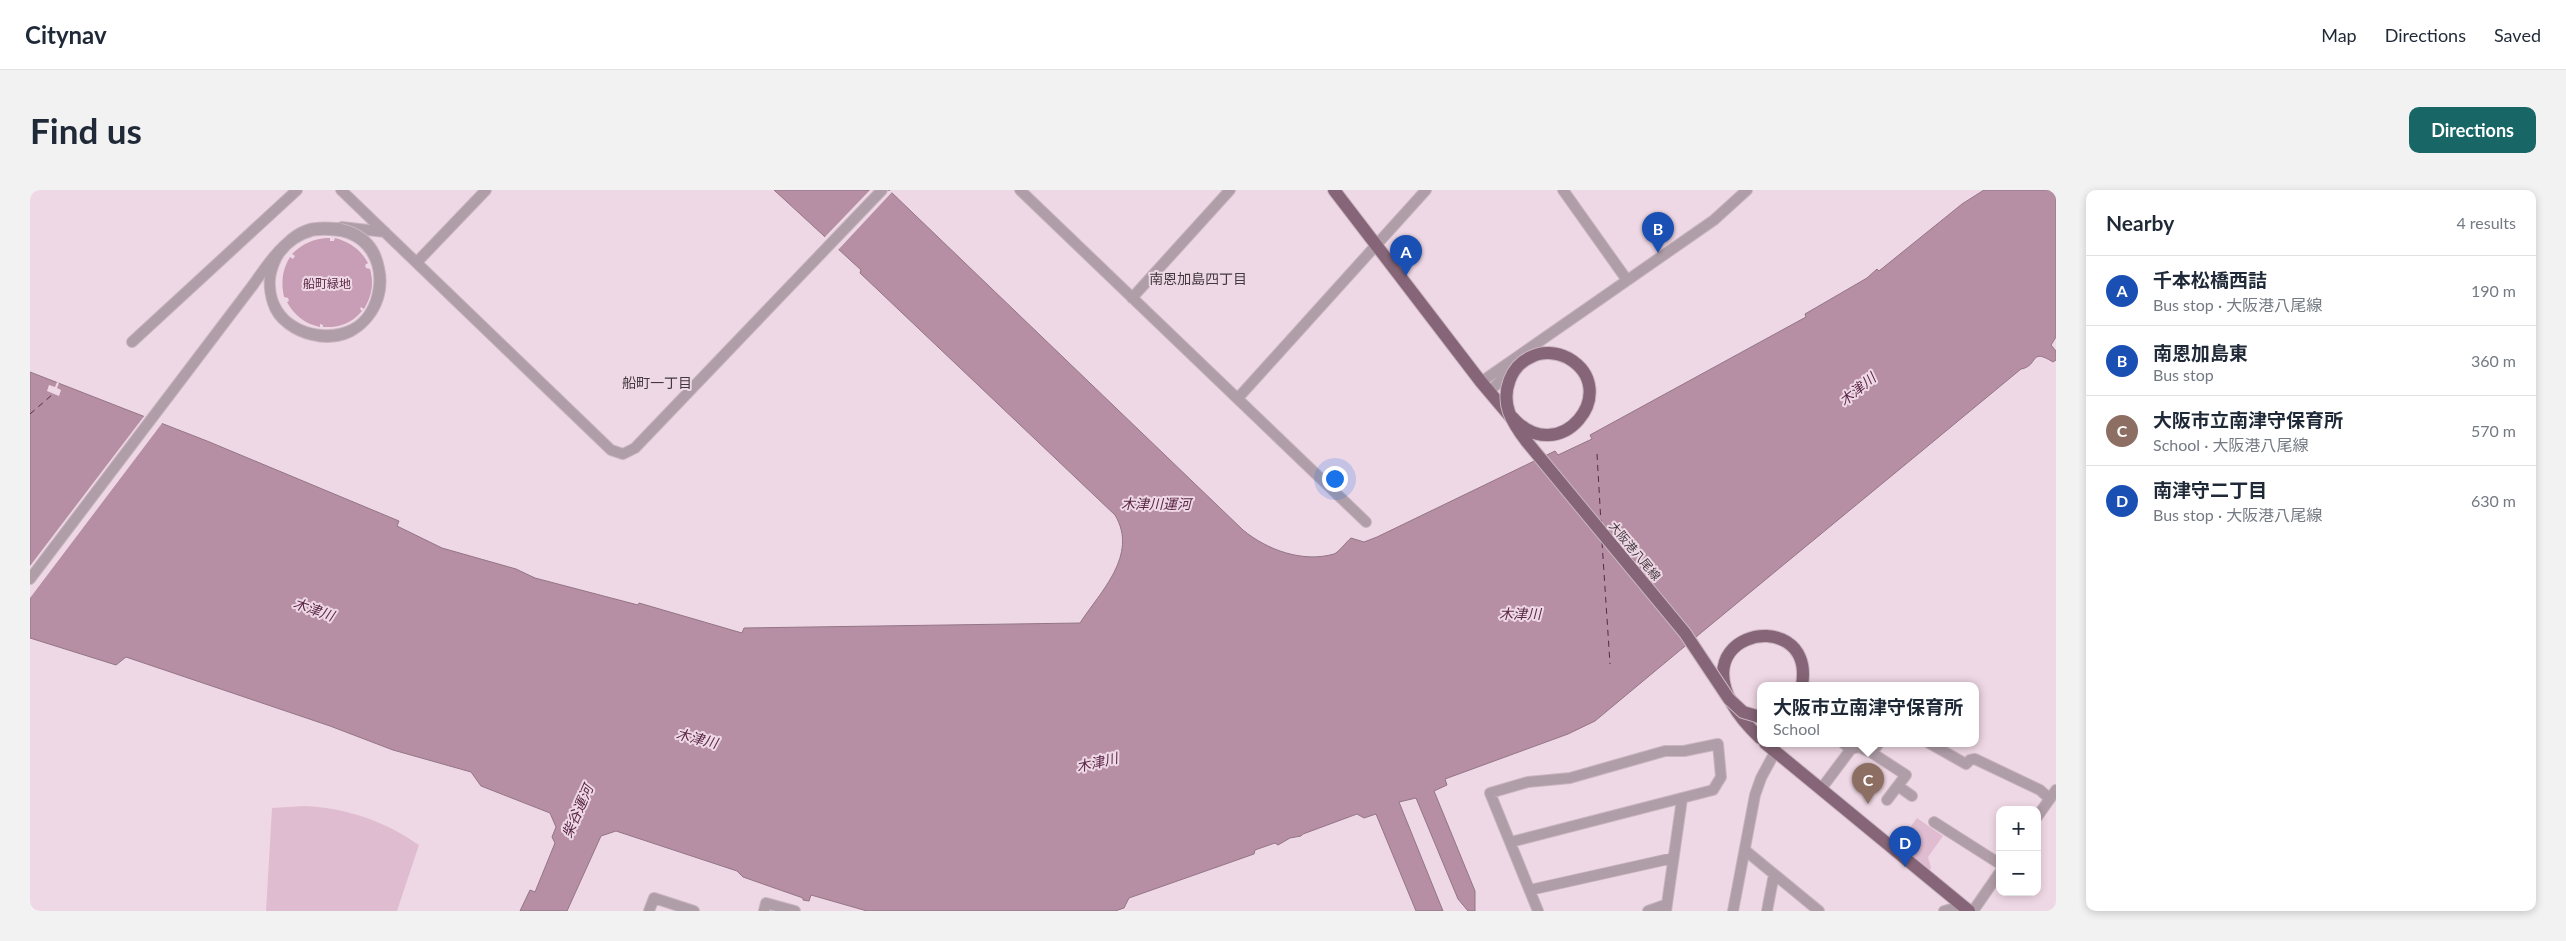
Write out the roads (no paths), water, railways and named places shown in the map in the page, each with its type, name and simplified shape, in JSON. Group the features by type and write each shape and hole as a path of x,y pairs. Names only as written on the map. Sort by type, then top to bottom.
{"main road":[{"name":"大阪港八尾線","path":"1334,190 1485,387 1513,420 1527,442 1699,651 1729,699 1743,712 1757,715"},
{"name":"大阪港八尾線","path":"1534,356 1554,353 1562,356 1576,364 1585,377"},
{"name":"大阪港八尾線","path":"1534,356 1554,354 1572,362 1585,377"},
{"name":"大阪港八尾線","path":"1516,368 1532,356"},
{"name":"大阪港八尾線","path":"1512,417 1509,412 1506,395 1510,379 1516,368 1532,356"},
{"name":"大阪港八尾線","path":"1569,429 1580,418 1588,399 1585,378"},
{"name":"大阪港八尾線","path":"1569,429 1578,422 1585,412 1589,399 1589,391 1585,378"},
{"name":"大阪港八尾線","path":"1510,379 1507,393 1509,410 1512,417"},
{"name":"大阪港八尾線","path":"1519,424 1531,431 1547,434 1567,430"},
{"name":"大阪港八尾線","path":"1519,424 1531,432 1539,434 1556,434 1567,430"},
{"name":"大阪港八尾線","path":"1757,715 1747,713 1736,707 1729,699 1724,688 1722,676 1724,662 1730,651 1739,642 1761,634 1774,636 1786,642 1800,658 1804,672 1803,682"},
{"name":"大阪港八尾線","path":"1757,735 1729,699 1723,684 1726,661 1737,644 1756,636 1775,637 1792,648 1802,665 1803,682"},
{"path":"1769,747 1968,909"}],"street":[{"path":"132,342 297,190"},
{"path":"342,190 611,450 623,454 635,448 882,190"},
{"path":"417,262 486,190"},
{"path":"1020,190 1366,522"},
{"path":"1132,298 1230,190"},
{"path":"1238,398 1426,190"},
{"path":"1563,190 1627,280"},
{"path":"1485,387 1548,335 1714,220 1747,190"},
{"path":"30,579 252,285 286,243 292,240 297,236 306,232 338,230 358,238 374,256 380,290 372,310 369,314 366,319 362,323 358,326 349,332 334,336 316,336 300,330 286,322 276,311 269,284 271,270 276,257 282,249 288,242 293,238 298,235 307,231 318,229 338,229 359,237 368,246 379,264 381,290 378,299 373,309 367,318 363,322 359,325 350,330 342,333 335,335 326,336 317,335 287,321 274,303 271,276 277,256 283,248 289,241 294,237 299,234 308,230 319,228 339,228 361,237 370,245 380,263 383,280 380,299 369,317 361,324 356,327 351,330 337,335 322,335 297,325 278,309 272,283 273,268 284,248 301,233 320,227 346,228 385,232"},
{"path":"1511,842 1713,790 1721,777 1718,744 1684,751 1665,751 1570,778 1528,782 1490,793 1538,911"},
{"path":"1821,789 1846,747"},
{"path":"1859,747 1904,773 1905,776 1886,800"},
{"path":"1872,753 1876,747"},
{"path":"1936,747 1966,764 1970,760 1975,759 2040,790 2050,799"},
{"path":"1733,911 1746,851 1755,795 1761,778 1775,752"},
{"path":"1898,786 1912,796"},
{"path":"2041,811 2056,790"},
{"path":"1648,911 1666,908 1682,799"},
{"path":"1934,822 1996,861"},
{"path":"1746,851 1818,911"},
{"path":"1530,890 1673,858"},
{"path":"1767,911 1774,874"},
{"path":"1944,911 1968,909 1996,877"},
{"path":"650,911 654,898 694,911"},
{"path":"764,911 766,903 795,911"}],"water":[{"path":"774,190 889,190 1243,530 1274,549 1298,556 1310,557 1334,554 1351,538 1364,542 1377,537 1555,451 1558,455 1592,439 1590,435 1806,317 1805,314 1867,278 1877,269 1879,271 1962,204 1984,190 2056,190 2056,337 2051,345 2056,351 2056,360 2053,362 2040,356 2030,365 2021,369 1595,721 1568,734 1445,779 1447,785 1434,791 1475,891 1475,911 1468,911 1458,899 1416,798 1399,802 1443,911 1416,911 1376,814 1364,818 1357,814 1301,836 1290,838 1278,845 1275,843 1255,850 1254,854 1129,898 1124,908 1115,911 867,911 811,895 809,901 803,900 803,898 743,877 737,871 616,831 601,836 567,911 520,911 530,890 535,892 555,843 552,837 556,827 550,813 481,786 471,772 393,750 330,726 126,657 116,665 30,638 30,372 207,441 399,521 397,526 442,548 516,569 535,578 638,605 639,603 742,633 744,628 1080,623 1106,586 1120,559 1121,530 1115,515 860,273 861,270"}],"place":[{"name":"南恩加島東","path":"1658,253"},
{"name":"千本松橋西詰","path":"1406,276"},
{"name":"大阪市立南津守保育所","path":"1868,804"},
{"name":"南津守二丁目","path":"1905,867"}],"district":[{"name":"南恩加島四丁目","path":"1198,278"},
{"name":"船町一丁目","path":"657,382"}],"park label":[{"name":"船町緑地","path":"327,283"}],"water label":[{"name":"木津川","path":"1857,389"},
{"name":"木津川運河","path":"1156,503"},
{"name":"木津川","path":"314,609"},
{"name":"木津川","path":"1520,613"},
{"name":"木津川","path":"697,738"},
{"name":"木津川","path":"1097,762"},
{"name":"柴谷運河","path":"577,811"}]}
